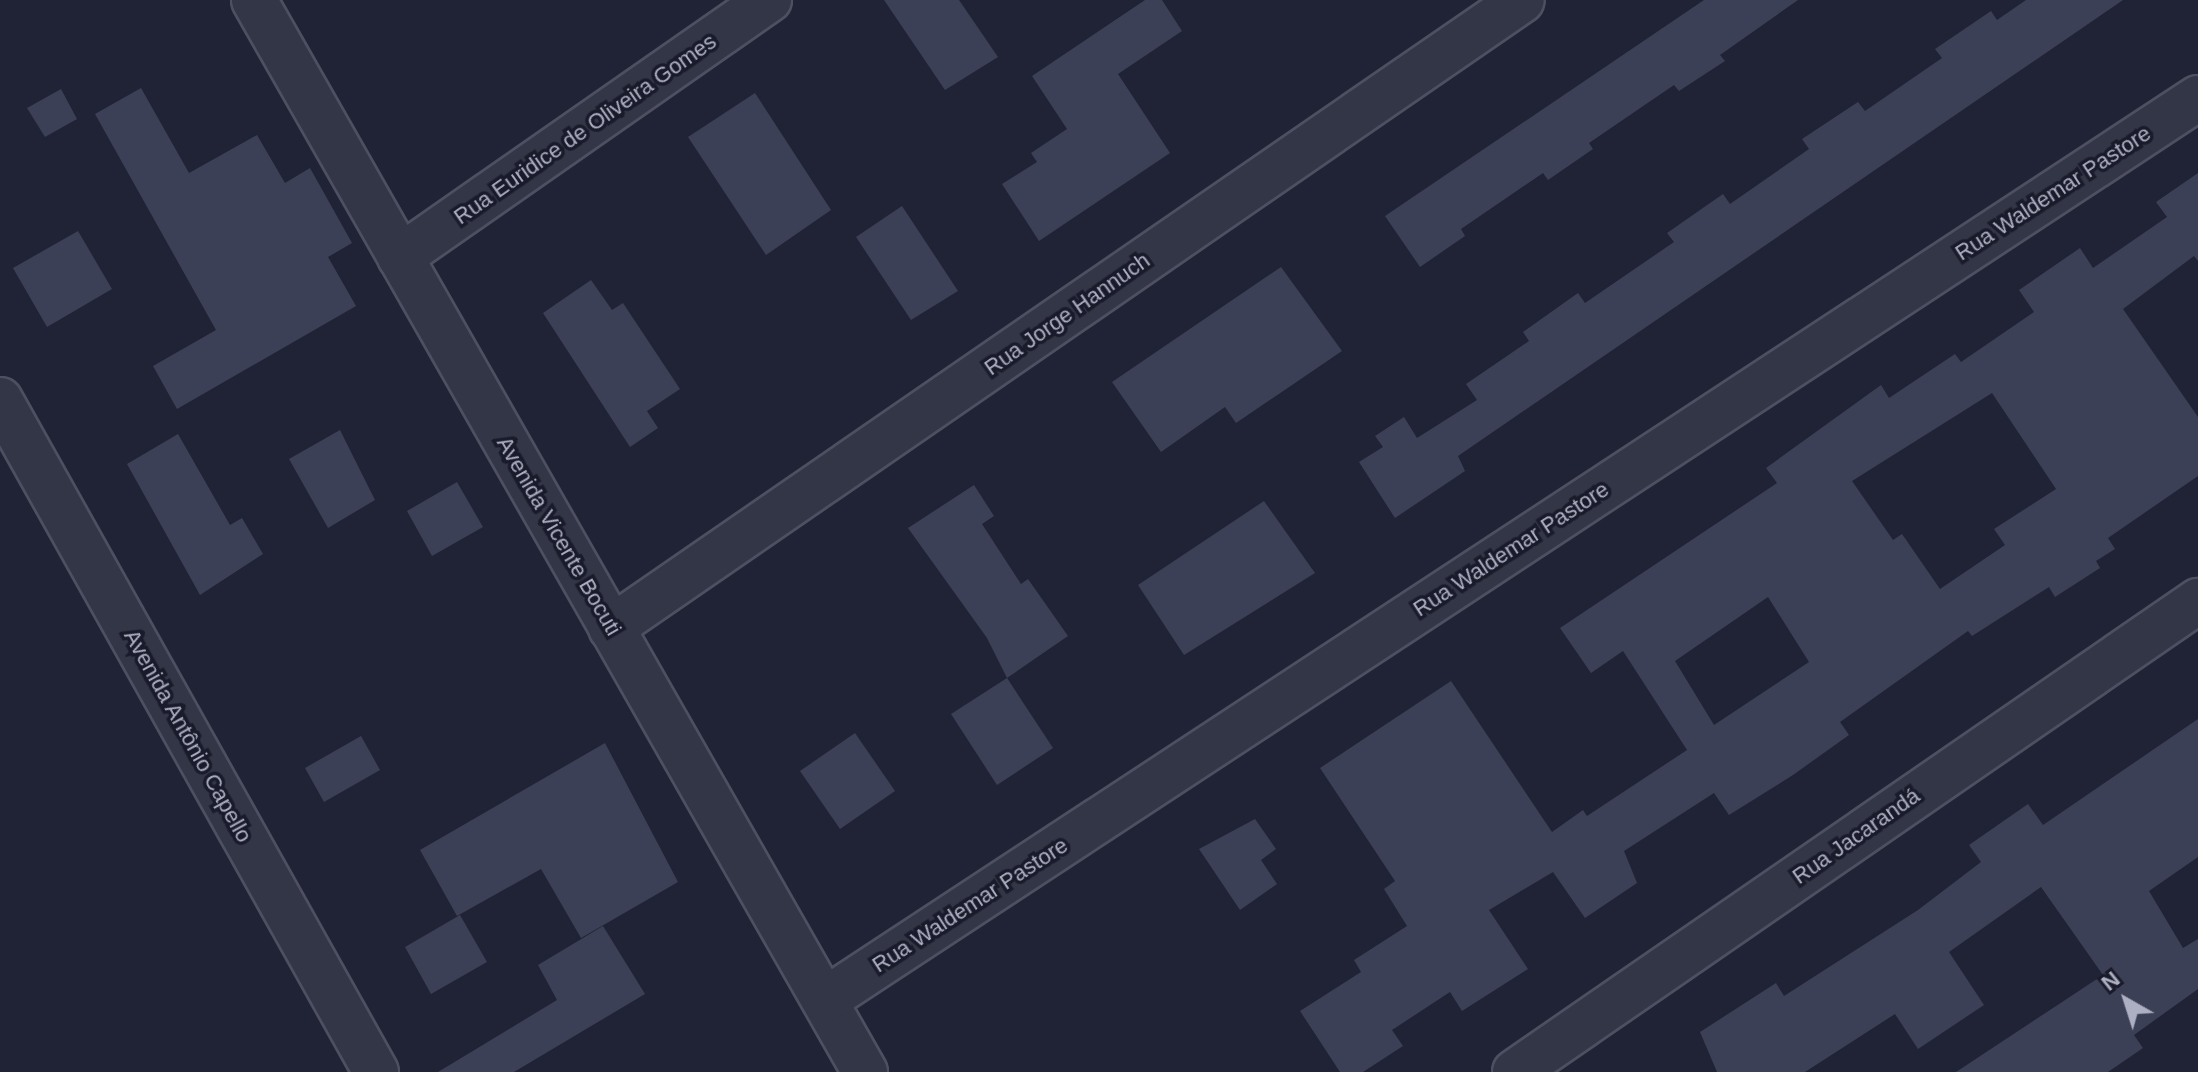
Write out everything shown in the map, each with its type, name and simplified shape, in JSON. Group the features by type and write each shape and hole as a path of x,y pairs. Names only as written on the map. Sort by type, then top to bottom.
{"street":[{"name":"Avenida Vicente Bocuti","path":"254,0 865,1072"},
{"name":"Rua Euridice de Oliveira Gomes","path":"400,257 769,0"},
{"name":"Rua Jorge Hannuch","path":"611,628 1522,0"},
{"name":"Rua Waldemar Pastore","path":"825,1000 2198,98"},
{"name":"Avenida Antônio Capello","path":"0,400 376,1072"},
{"name":"Rua Jacarandá","path":"1515,1072 2198,601"}],"building":[{"path":"884,0 959,0 998,57 945,90"},
{"path":"1145,0 1162,0 1182,31 1118,74 1170,153 1039,241 1002,184 1037,162 1031,153 1067,129 1032,76"},
{"path":"1704,0 1798,0 1720,55 1725,61 1679,91 1674,85 1589,143 1593,149 1548,180 1543,173 1461,229 1465,236 1420,267 1385,216"},
{"path":"2026,0 2123,0 1458,456 1465,471 1395,518 1359,462 1383,447 1375,436 1404,417 1417,438 1477,400 1466,384 1529,341 1523,332 1578,293 1585,303 1674,242 1667,233 1723,194 1730,204 1809,149 1802,139 1858,102 1865,111 1942,58 1935,49 1991,11 1997,20"},
{"path":"141,88 189,173 257,135 285,183 310,168 352,243 328,257 356,306 177,409 153,366 216,330 95,114"},
{"path":"61,89 77,119 45,137 27,108"},
{"path":"755,93 831,210 766,255 688,137"},
{"path":"2198,173 2198,261 2194,256 2123,309 2198,417 2198,476 2108,538 2115,549 2096,561 2100,568 2055,597 2049,587 1972,636 1968,631 1840,722 1849,735 1793,775 1729,815 1714,793 1624,851 1637,883 1585,918 1553,872 1489,910 1528,969 1462,1011 1450,992 1392,1030 1403,1046 1363,1072 1340,1072 1300,1011 1361,972 1354,960 1407,926 1384,889 1395,881 1320,768 1451,681 1552,832 1583,810 1587,816 1687,750 1623,651 1591,673 1560,628 1777,483 1766,468 1881,385 1889,398 1955,354 1961,362 2034,312 2019,290 2080,248 2093,268 2167,217 2156,202","holes":["1992,393 2056,489 1994,529 2005,545 1940,589 1902,534 1893,540 1852,481","1768,597 1809,662 1714,725 1675,661"]},
{"path":"902,206 958,291 911,320 856,237"},
{"path":"78,231 112,289 47,327 13,268"},
{"path":"1281,267 1342,351 1236,423 1225,407 1161,452 1112,382"},
{"path":"591,280 612,310 623,303 680,389 647,411 658,428 630,447 543,313"},
{"path":"340,430 375,500 328,528 289,459"},
{"path":"178,434 230,525 242,518 263,554 200,595 127,464"},
{"path":"457,482 483,527 432,556 407,511"},
{"path":"974,485 994,516 982,524 1021,584 1028,579 1068,636 1007,678 987,638 908,528"},
{"path":"1264,501 1315,573 1184,655 1138,585"},
{"path":"1007,678 1053,748 997,785 951,714"},
{"path":"2198,719 2198,857 2149,891 2183,948 2198,939 2198,989 2134,1035 2143,1048 2108,1072 1956,1072 2103,975 2041,887 1949,952 1984,1005 1918,1049 1895,1014 1805,1072 1717,1072 1700,1032 1776,983 1784,996 1918,910 1981,862 1969,845 2028,804 2043,825"},
{"path":"855,733 895,791 840,829 800,771"},
{"path":"361,736 380,770 324,802 305,768"},
{"path":"605,743 678,882 581,938 541,869 457,916 420,850"},
{"path":"1255,819 1276,849 1261,860 1277,884 1240,910 1199,849"},
{"path":"460,915 487,962 431,994 405,947"},
{"path":"603,926 645,994 514,1072 438,1072 557,1000 538,965"}]}
